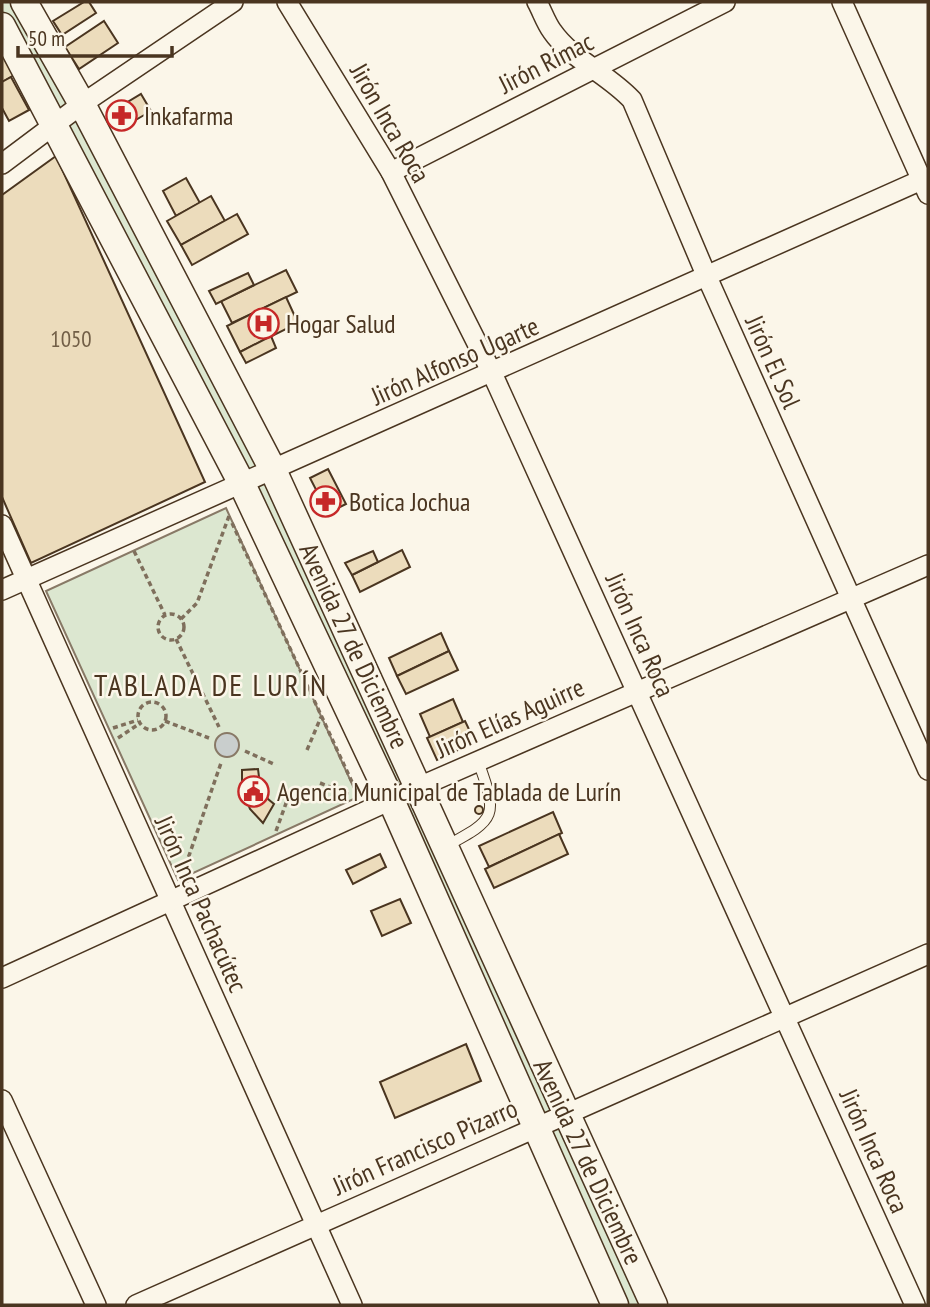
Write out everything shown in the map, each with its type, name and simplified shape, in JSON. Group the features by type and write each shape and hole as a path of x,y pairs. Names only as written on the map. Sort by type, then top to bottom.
{"street":[{"name":"Avenida 27 de Diciembre","path":"24,2 82,104 273,470 654,1305"},
{"path":"2,164 82,104 233,2"},
{"name":"Jirón Inca Roca","path":"287,2 391,172 492,373 915,1305"},
{"name":"Jirón El Sol","path":"537,2 552,31 567,48 615,82 632,100 707,277 928,770"},
{"name":"Jirón Rímac","path":"391,172 725,2"},
{"path":"842,2 926,184"},
{"name":"Avenida 27 de Diciembre","path":"2,26 242,484 390,800 615,1305"},
{"name":"Jirón Alfonso Ugarte","path":"2,590 707,277 926,184"},
{"name":"Jirón Inca Pachacútec","path":"2,525 352,1305"},
{"name":"Jirón Elías Aguirre","path":"2,978 419,787 928,565"},
{"name":"Jirón Francisco Pizarro","path":"136,1305 536,1125 928,954"},
{"path":"2,1100 96,1305"}],"lane":[{"path":"446,846 482,827 488,818 490,795 478,761"}],"path":[{"path":"226,508 360,799 320,783"},
{"path":"181,619 198,603 229,516"},
{"path":"123,556 146,545"},
{"path":"134,551 165,615"},
{"path":"176,614 181,619 184,631 176,639 168,640 159,633 158,625 165,615 176,614"},
{"path":"176,639 219,727"},
{"path":"114,741 139,722 141,707 152,702 164,708 165,721"},
{"path":"307,750 321,716"},
{"path":"139,722 147,730 155,730 165,721"},
{"path":"165,721 209,738"},
{"path":"108,730 139,722"},
{"path":"245,751 276,765"},
{"path":"171,902 221,762"},
{"path":"285,834 272,840 289,795"}],"green space":[{"path":"2,2 17,2 73,102 56,114 2,14"},
{"path":"79,116 263,465 245,474 64,125"},
{"path":"268,481 408,783 394,787 252,486"},
{"path":"226,508 358,797 178,880 46,591"},
{"path":"415,797 557,1112 541,1118 400,804"},
{"path":"562,1122 644,1305 624,1305 545,1129"}],"shaded area":[{"path":"227,733 236,736 239,745 236,754 227,757 218,754 215,745 218,736"}],"building":[{"path":"84,2 89,2 96,13 62,35 53,21"},
{"path":"104,21 118,43 79,69 65,47"},
{"path":"4,53 16,74 2,82 2,55"},
{"path":"11,77 29,110 9,121 2,108 2,82"},
{"path":"141,94 151,111 122,128 111,112"},
{"path":"56,156 205,482 31,563 2,497 2,195"},
{"path":"186,178 200,203 176,216 163,191"},
{"path":"211,196 225,221 181,245 167,221"},
{"path":"237,214 248,234 192,265 181,245"},
{"path":"286,270 297,292 232,323 221,301"},
{"path":"248,273 254,285 216,304 209,291"},
{"name":"Hogar Salud","path":"286,297 298,323 240,352 227,326"},
{"path":"271,336 276,348 246,363 240,352"},
{"path":"328,469 346,504 328,513 310,478"},
{"path":"402,550 410,567 360,592 352,575"},
{"path":"373,551 378,562 352,575 345,563"},
{"path":"441,633 449,651 397,676 389,658"},
{"path":"449,651 458,670 406,694 397,676"},
{"path":"453,699 463,722 430,737 420,714"},
{"path":"465,721 475,742 437,760 427,738"},
{"path":"258,769 260,785 274,804 263,823 250,809 242,789 242,770"},
{"path":"479,806 483,810 479,814 475,810"},
{"path":"553,812 562,833 489,867 479,846"},
{"path":"559,834 568,854 494,888 485,869"},
{"path":"380,854 386,867 353,884 346,870"},
{"path":"400,899 411,923 382,936 371,911"},
{"path":"466,1044 481,1081 395,1118 380,1082"}],"place":[{"name":"Inkafarma","path":"121,116"},
{"name":"Hogar Salud","path":"263,324"},
{"name":"Botica Jochua","path":"326,502"},
{"name":"Agencia Municipal de Tablada de Lurín","path":"254,792"}],"district":[{"name":"TABLADA DE LURÍN","path":"211,686"}]}
